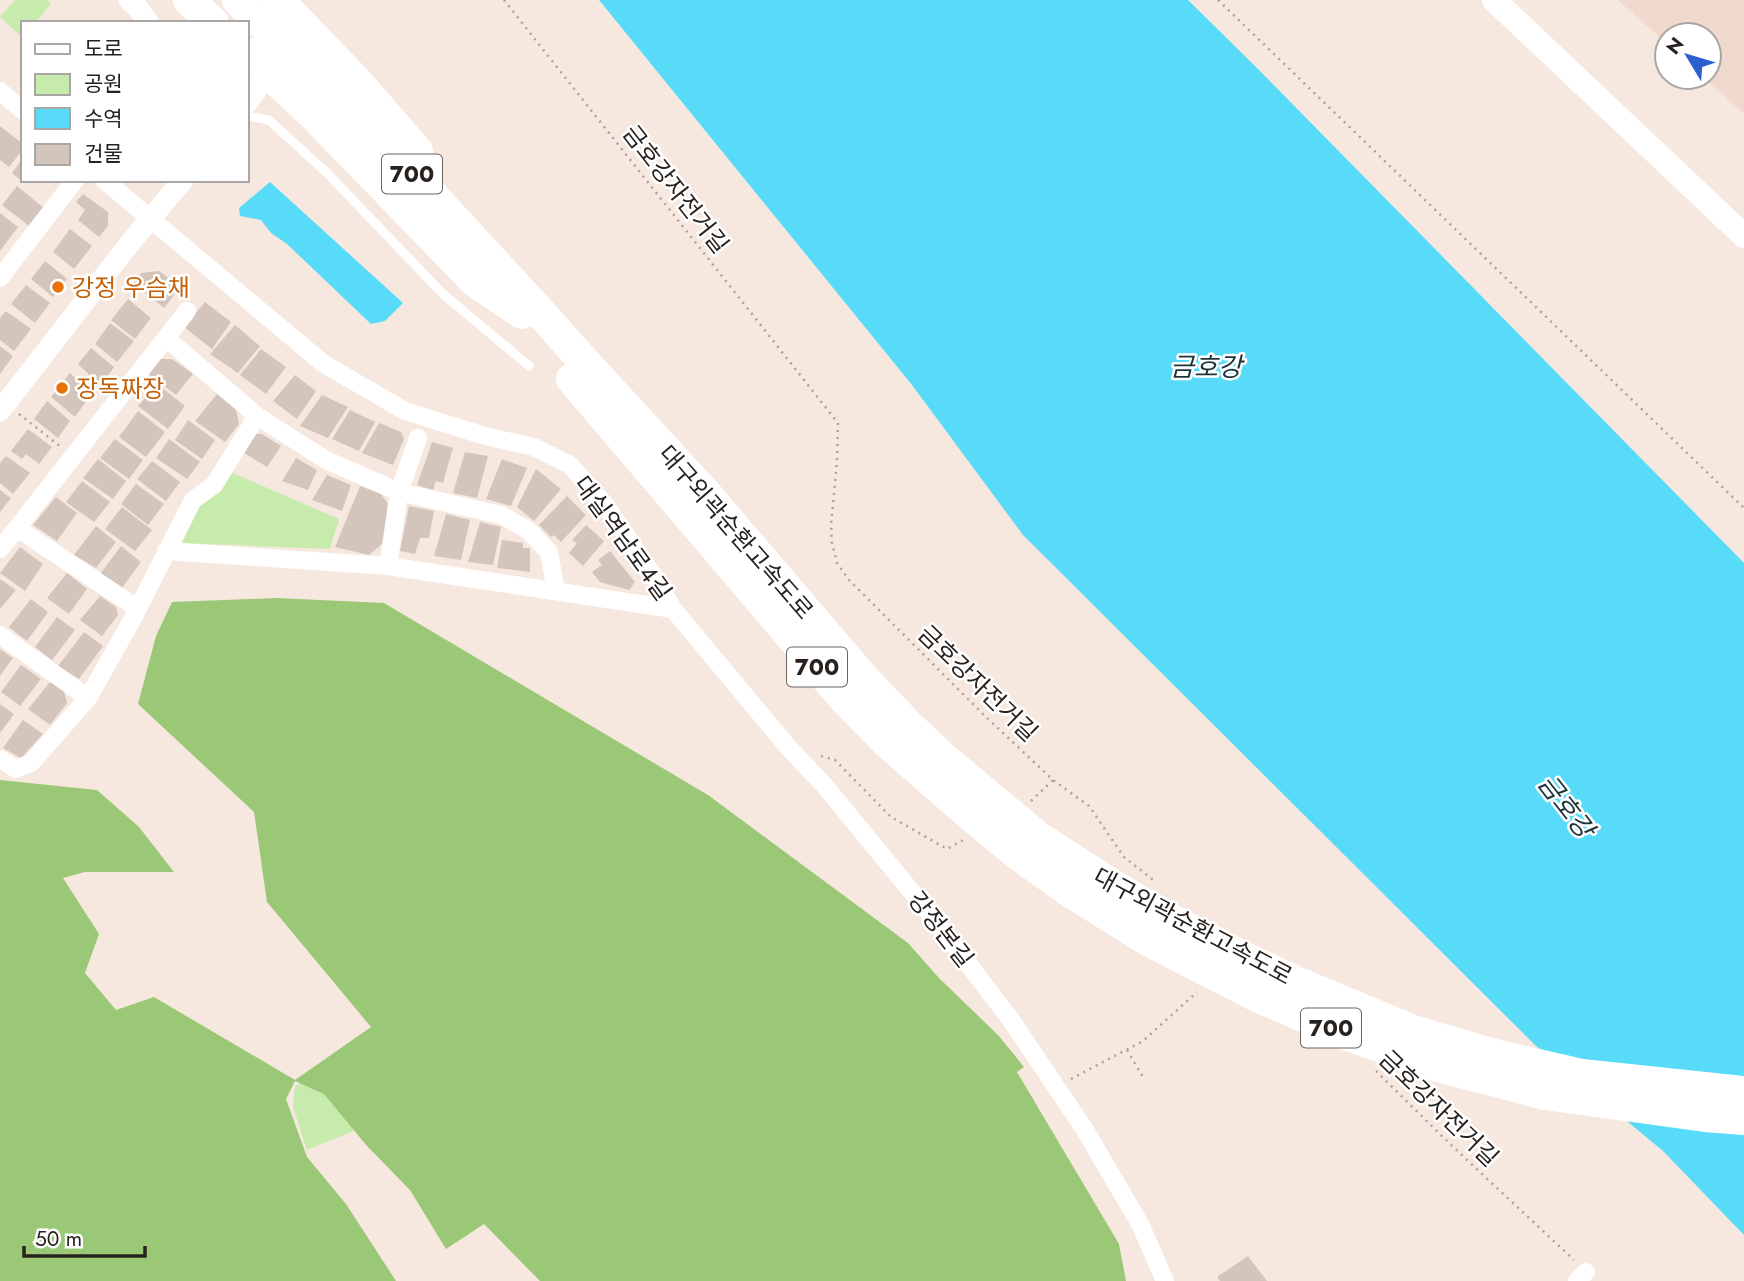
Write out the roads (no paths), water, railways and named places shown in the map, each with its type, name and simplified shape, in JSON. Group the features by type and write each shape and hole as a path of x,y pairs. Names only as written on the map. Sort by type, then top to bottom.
{"highway":[{"path":"189,0 212,21"},
{"path":"215,0 236,21"},
{"name":"대구외곽순환고속도로","path":"238,0 395,155 570,361 693,500 911,728 1015,852 1068,890 1146,939 1255,995 1345,1034 1438,1066 1545,1094 1744,1119"},
{"path":"278,0 357,82 534,287 536,318"},
{"name":"대구외곽순환고속도로","path":"248,32 536,318"},
{"path":"248,54 313,114 475,281 536,318"},
{"name":"대구외곽순환고속도로","path":"977,804 1039,838 1162,915 1298,983 1413,1031 1491,1054 1582,1074 1744,1092"}],"main road":[{"path":"1494,0 1744,236"}],"street":[{"path":"129,0 148,21"},
{"path":"0,92 21,109"},
{"path":"0,278 73,182"},
{"name":"대실역남로4길","path":"106,182 324,364 405,411 485,436 534,447 570,465 604,503 673,609"},
{"path":"150,219 168,182"},
{"path":"3,407 130,243 181,182"},
{"path":"0,550 187,312"},
{"path":"166,338 257,416 326,460 399,492 501,515 528,530 549,552 555,591"},
{"path":"0,759 16,769 31,763 89,698 193,500 214,485 257,416"},
{"path":"387,566 399,492 418,438"},
{"path":"17,528 137,608"},
{"name":"대실역남로4길","path":"166,551 387,566 673,609"},
{"name":"강정본길","path":"673,609 788,747 824,785 930,914 1011,1020 1085,1130 1140,1224 1165,1281"},
{"path":"0,635 89,698"}],"lane":[{"path":"248,116 269,120 328,174 443,294 529,366"},
{"path":"418,438 425,417"}],"water":[{"name":"금호강","path":"599,0 1188,0 1744,563 1744,1235 1663,1151 1535,1045 1023,535 912,385"},
{"path":"270,182 403,303 385,321 371,324 287,244 271,233 261,220 240,216 239,208"}],"place":[{"name":"강정 우슴채","path":"58,287"},
{"name":"장독짜장","path":"62,388"}]}
